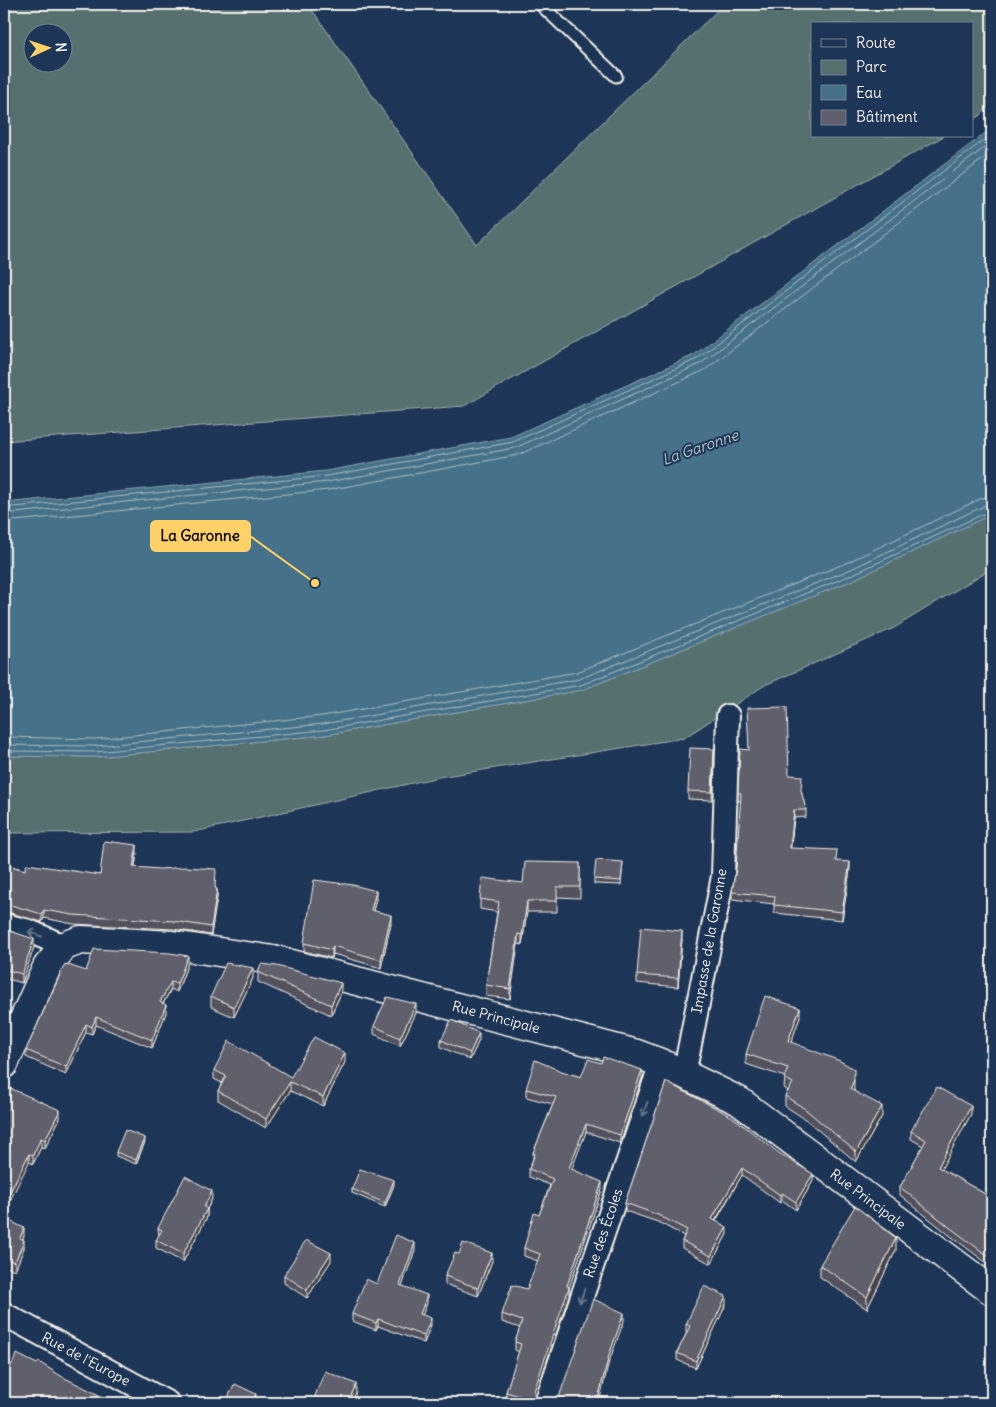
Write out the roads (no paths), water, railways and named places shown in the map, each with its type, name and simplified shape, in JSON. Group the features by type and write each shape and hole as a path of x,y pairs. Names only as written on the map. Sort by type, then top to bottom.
{"street":[{"name":"Impasse de la Garonne","path":"672,1069 723,876 728,716"},
{"path":"4,925 29,931 64,946 47,967 4,1064"},
{"name":"Rue Principale","path":"64,946 81,940 172,945 280,961 636,1054 739,1101 992,1291"},
{"name":"Rue des Écoles","path":"546,1403 672,1069"},
{"name":"Rue de l'Europe","path":"4,1314 168,1403"}],"lane":[{"path":"540,4 616,76"}],"water":[{"path":"992,128 992,514 853,580 582,690 325,735 96,757 4,756 4,503 326,471 511,437 694,355"}],"place":[{"name":"La Garonne","path":"315,583"}]}
